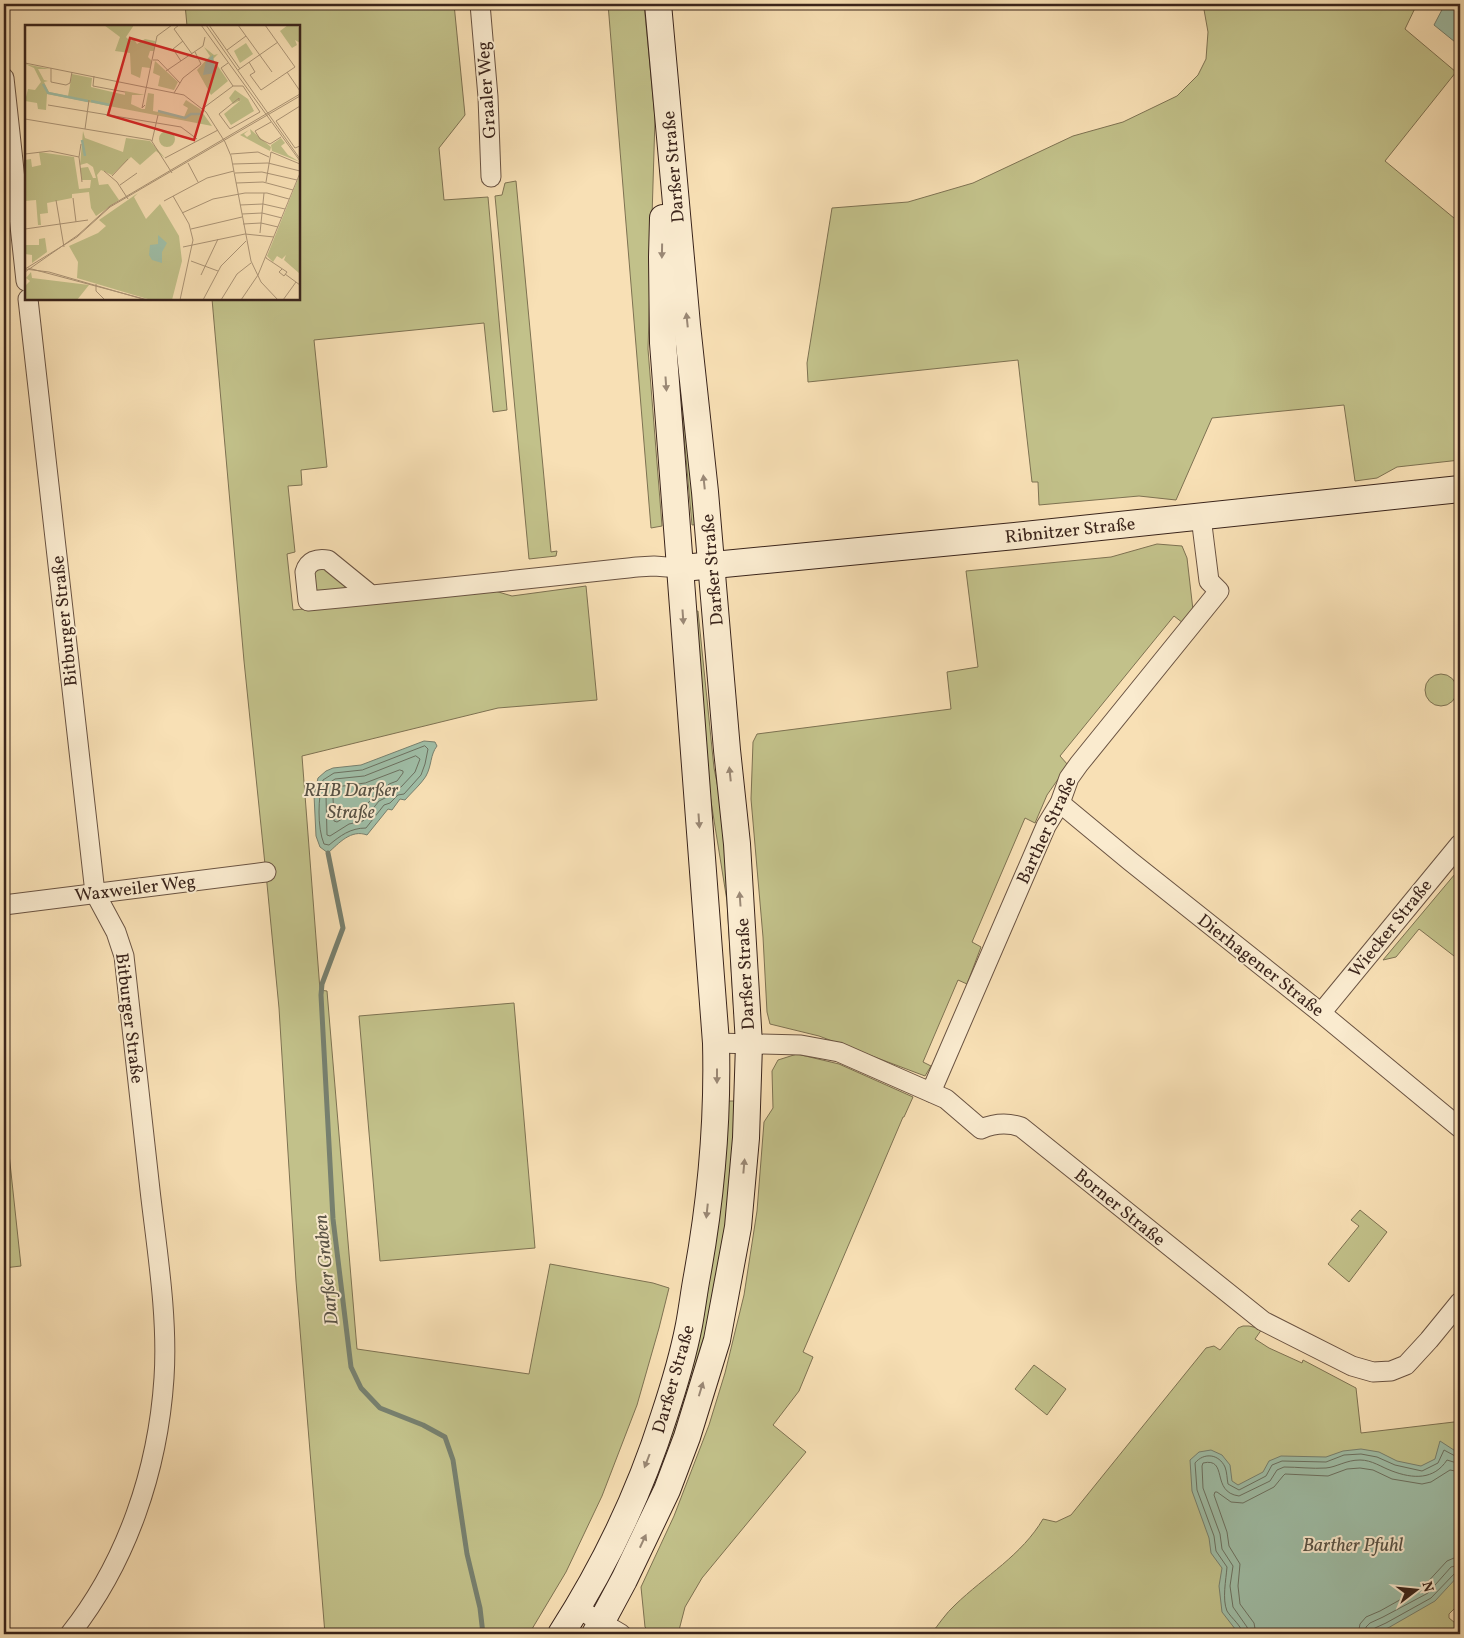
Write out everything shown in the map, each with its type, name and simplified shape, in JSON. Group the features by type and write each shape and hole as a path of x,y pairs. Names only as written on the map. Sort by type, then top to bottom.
{"main road":[{"name":"Darßer Straße","path":"606,1631 624,1580 667,1490 687,1437 717,1340 738,1227 746,1138 749,1044 737,844 658,4"},
{"name":"Darßer Straße","path":"561,1634 605,1556 633,1499 664,1417 684,1348 705,1230 717,1094 716,1043 663,343 662,257 667,97"},
{"name":"Ribnitzer Straße","path":"680,568 1201,517 1460,489"}],"street":[{"name":"Graaler Weg","path":"480,4 488,90 491,177"},
{"path":"4,78 25,272"},
{"name":"Bitburger Straße","path":"28,300 95,893 116,932 124,956 164,1332 164,1378 158,1430 143,1491 132,1525 116,1560 98,1594 70,1634"},
{"name":"Barther Straße","path":"931,1092 1046,826 1060,803 1069,778 1219,591 1209,581 1201,517"},
{"name":"Darßer Straße","path":"372,595 637,567 680,568"},
{"name":"Dierhagener Straße","path":"1060,803 1130,862 1321,1013 1460,1128"},
{"name":"Wiecker Straße","path":"1321,1013 1460,844"},
{"name":"Waxweiler Weg","path":"4,904 266,872"},
{"name":"Darßer Straße","path":"716,1043 749,1044"},
{"name":"Borner Straße","path":"749,1044 800,1045 839,1052 946,1099 981,1128 1000,1123 1011,1123 1020,1127 1263,1321 1352,1366 1373,1372 1390,1371 1406,1364 1429,1340 1460,1302"},
{"path":"577,1608 606,1631"}],"shaded area":[{"path":"185,4 454,4 465,115 439,148 444,200 488,197 507,410 493,412 484,323 314,340 327,467 301,470 302,485 288,486 295,552 287,554 293,610 495,591 512,596 586,586 597,700 498,708 302,756 320,990 327,991 357,1349 529,1374 550,1264 653,1283 669,1288 637,1405 602,1496 566,1572 529,1634 325,1634 296,1281 279,1008 244,661 212,300 300,300 300,25 187,25"},
{"path":"608,4 644,4 655,118 648,349 662,526 651,528"},
{"path":"1203,4 1417,4 1405,29 1456,72 1385,161 1460,223 1460,460 1397,467 1377,478 1355,481 1344,405 1212,418 1176,500 1139,496 1039,505 1038,482 1032,482 1018,360 808,382 807,363 832,208 908,202 973,183 1073,136 1123,122 1177,96 1198,75 1206,59 1208,32"},
{"path":"516,181 551,552 557,551 556,556 529,559 495,196 502,195 505,183"},
{"path":"672,302 701,524 692,525"},
{"path":"1157,544 1182,546 1187,558 1193,610 1183,623 1174,616 1060,756 1068,765 1047,795 1035,823 1025,818 972,942 981,947 967,984 958,980 923,1062 931,1066 925,1076 819,1036 770,1024 767,1012 763,937 751,799 753,742 757,734 951,709 947,672 978,667 966,571 1111,557"},
{"path":"327,567 352,592 318,592 314,589 314,570"},
{"path":"698,611 714,768 728,837 739,1014 734,1014 727,901 709,789 689,612"},
{"path":"1441,674 1447,675 1452,679 1456,684 1456,696 1452,701 1447,705 1441,706 1435,705 1430,701 1426,696 1425,690 1426,684 1430,679 1435,675"},
{"path":"1460,868 1460,948 1454,956 1419,929 1396,957 1383,960"},
{"path":"514,1003 535,1248 380,1261 359,1016"},
{"path":"797,1054 839,1064 913,1097 803,1352 813,1357 799,1391 773,1425 806,1452 702,1578 685,1607 678,1634 651,1634 645,1627 641,1587 674,1516 709,1425 725,1373 744,1295 757,1211 764,1122 773,1108 772,1071 778,1060"},
{"path":"725,1101 739,1101 732,1189 707,1337 653,1500 609,1581 650,1491 680,1407"},
{"path":"4,1107 21,1266 4,1268"},
{"path":"1360,1210 1387,1232 1349,1282 1328,1264 1359,1226 1351,1220"},
{"path":"1243,1326 1262,1329 1255,1339 1269,1348 1302,1363 1303,1360 1356,1388 1361,1433 1454,1422 1460,1426 1460,1603 1449,1614 1449,1618 1460,1627 1460,1634 931,1634 952,1608 1025,1544 1043,1519 1056,1522 1071,1515 1206,1348 1214,1346 1220,1350 1238,1328"},
{"path":"1034,1365 1066,1389 1047,1415 1015,1389"}],"water":[{"path":"1445,4 1460,4 1460,46 1434,25"},
{"name":"RHB Darßer Straße","path":"424,741 435,742 437,746 426,776 405,800 400,799 392,810 388,809 367,835 351,835 328,853 320,847 316,836 314,795 318,778 333,768 361,765"},
{"name":"Barther Pfuhl","path":"1440,1441 1460,1454 1460,1574 1435,1601 1388,1628 1371,1634 1239,1634 1222,1612 1219,1586 1222,1568 1211,1553 1209,1538 1192,1491 1190,1460 1199,1452 1211,1450 1222,1455 1230,1465 1232,1481 1238,1485 1263,1472 1269,1461 1281,1456 1326,1457 1343,1451 1361,1449 1379,1452 1397,1461 1421,1466 1435,1459"}],"waterway":[{"name":"Darßer Graben","path":"328,853 343,928 322,984 321,995 333,1219 351,1367 361,1388 380,1408 423,1425 445,1437 453,1460 467,1554 480,1608 483,1634"}]}
